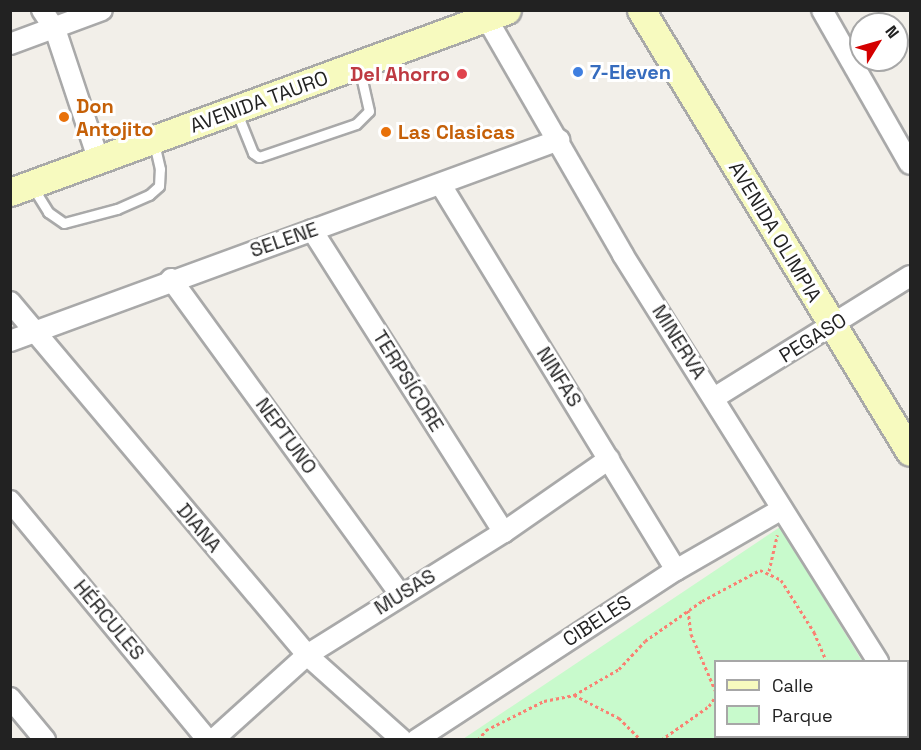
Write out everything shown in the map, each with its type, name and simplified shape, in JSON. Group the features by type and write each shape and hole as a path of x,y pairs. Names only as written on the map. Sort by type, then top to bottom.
{"street":[{"path":"42,10 56,30 98,158"},
{"path":"10,44 56,30 102,10"},
{"name":"AVENIDA OLIMPIA","path":"641,10 910,452"},
{"path":"822,10 910,164"},
{"name":"AVENIDA TAURO","path":"21,188 98,158 236,111 497,15"},
{"name":"MINERVA","path":"497,15 559,140 623,255 877,660"},
{"name":"SELENE","path":"10,341 171,279 441,185 559,140"},
{"name":"NINFAS","path":"441,185 676,570"},
{"name":"TERPSÍCORE","path":"312,230 504,532"},
{"name":"PEGASO","path":"714,398 832,327 910,276"},
{"name":"NEPTUNO","path":"171,279 400,594"},
{"name":"DIANA","path":"10,302 307,656 402,740"},
{"name":"MUSAS","path":"210,740 307,656 400,594 504,532 609,459"},
{"name":"HÉRCULES","path":"10,501 210,740"},
{"name":"CIBELES","path":"416,740 676,570 783,509"},
{"path":"10,698 45,740"}],"lane":[{"path":"236,111 253,153 258,157 356,124 369,111 358,65"},
{"path":"21,188 63,223 117,210 149,195 159,186 160,169 154,140"}],"path":[{"path":"769,571 783,509"},
{"path":"478,740 486,730 544,701 574,695 619,669 645,641 688,610 760,570 769,571 781,580 798,605 825,660"},
{"path":"688,610 691,634 714,689"},
{"path":"574,695 619,718 641,740"},
{"path":"661,740 709,706 714,697"}],"green space":[{"path":"780,527 861,660 714,660 714,738 909,739 463,739"}],"place":[{"name":"7-Eleven","path":"578,72"},
{"name":"Del Ahorro","path":"462,74"},
{"name":"Don Antojito","path":"64,117"},
{"name":"Las Clasicas","path":"386,132"}]}
